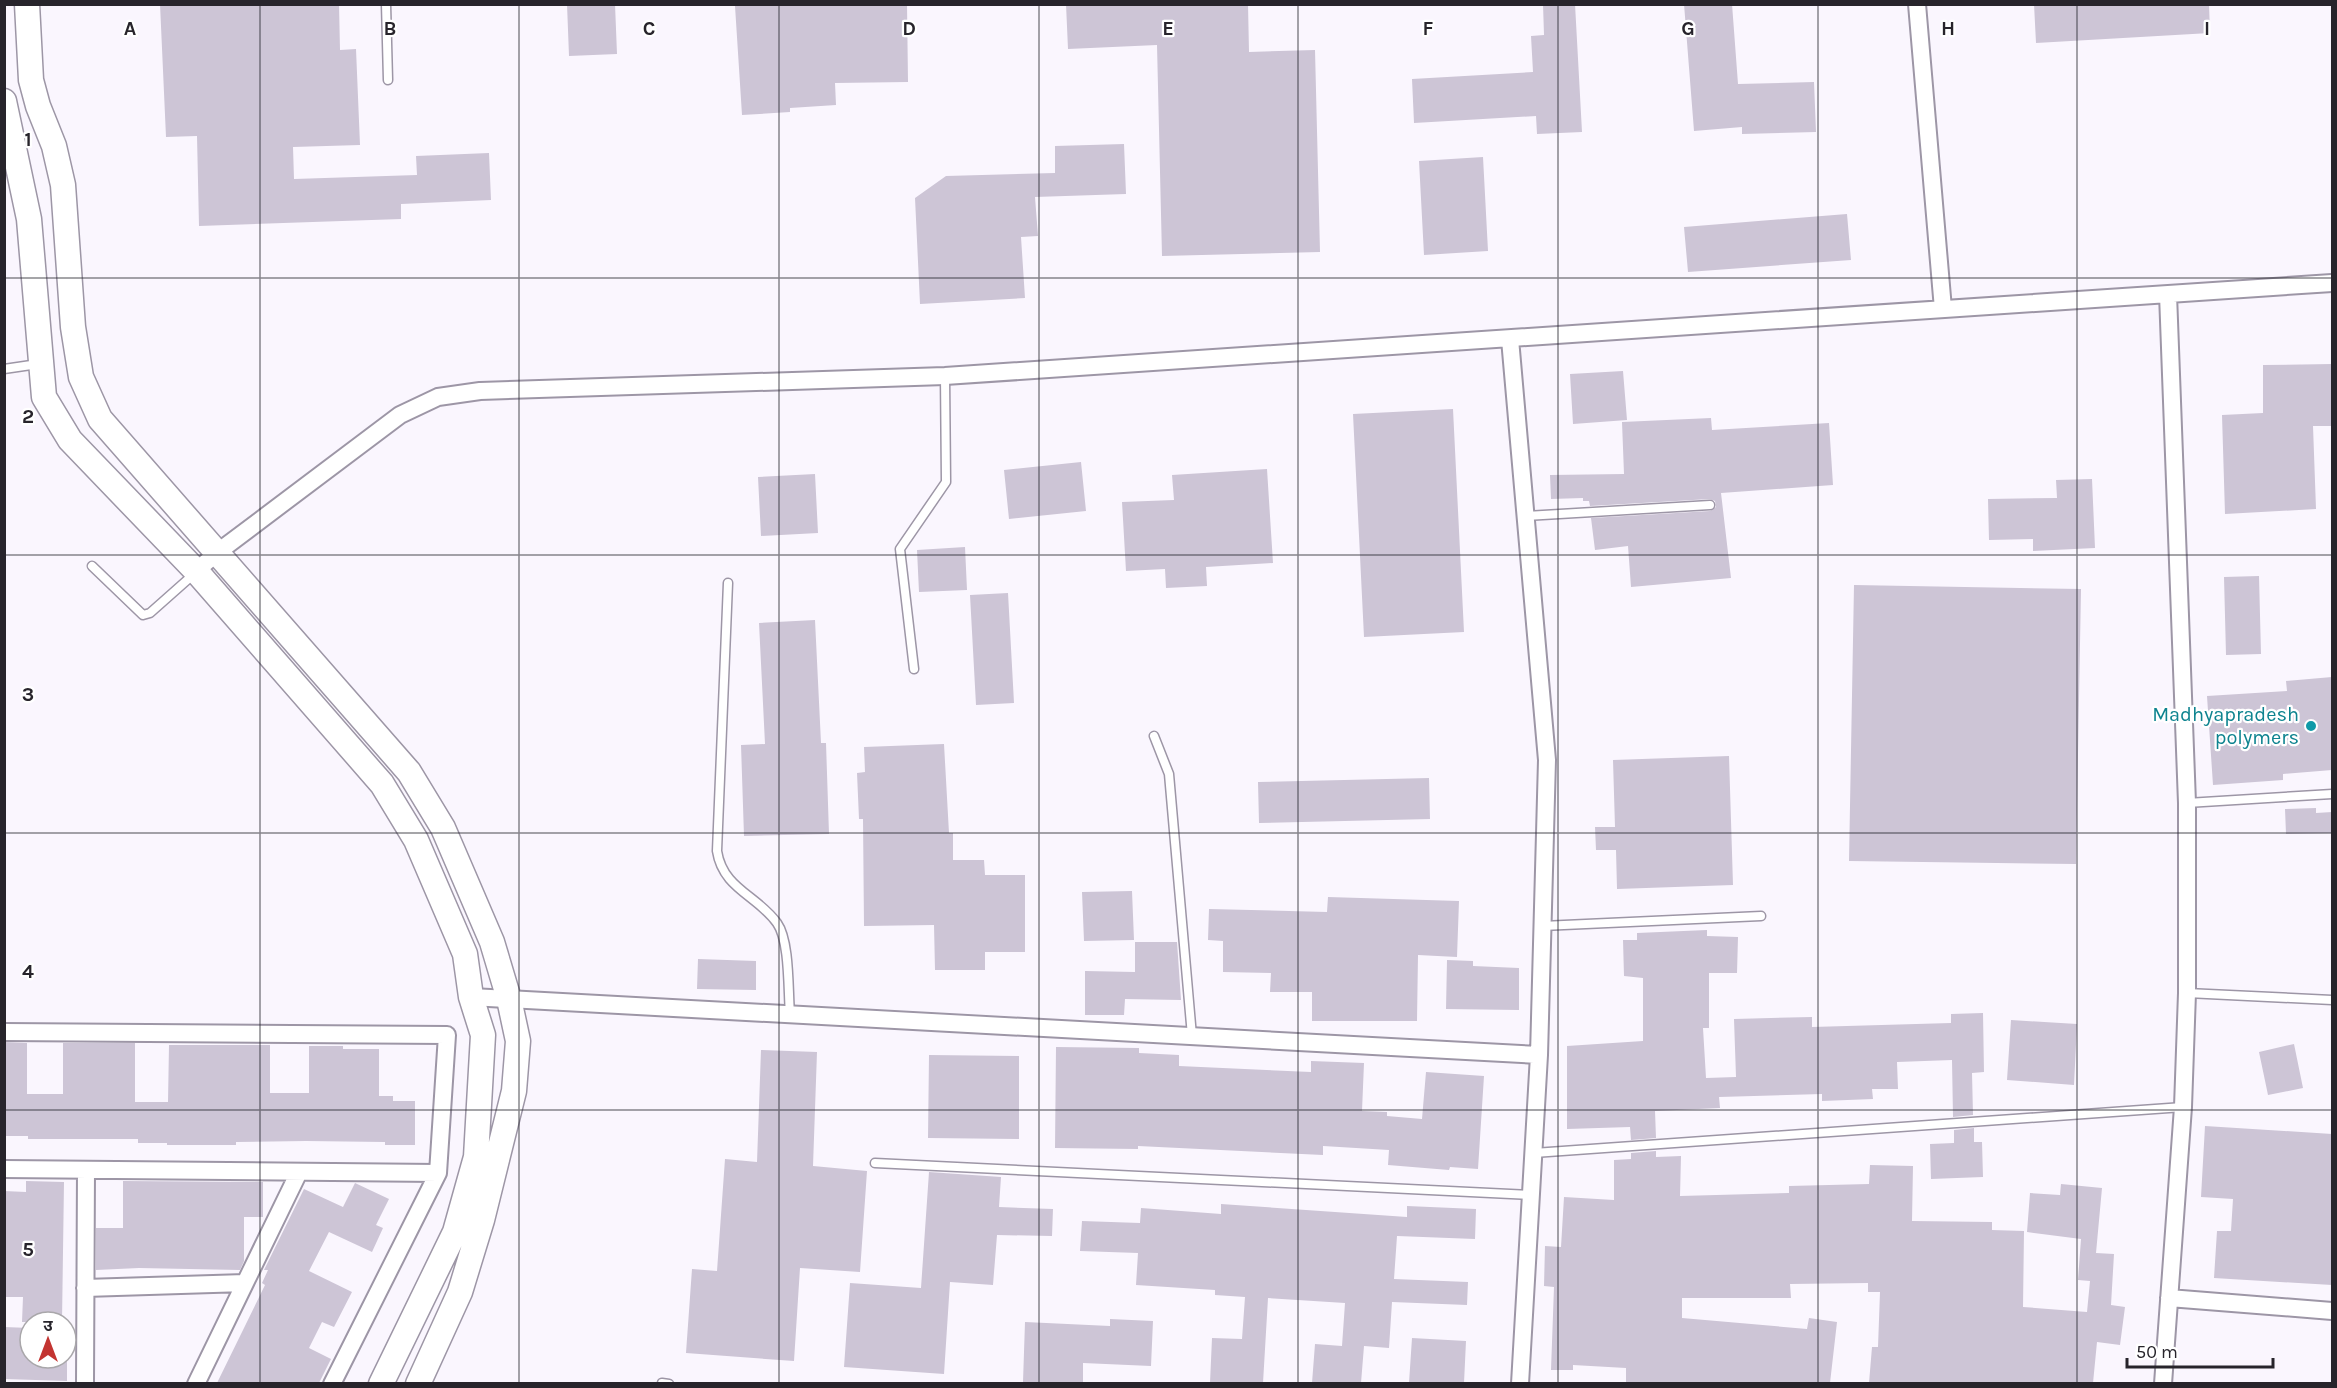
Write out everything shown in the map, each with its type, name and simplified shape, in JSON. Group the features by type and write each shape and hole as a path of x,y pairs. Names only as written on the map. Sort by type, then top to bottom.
{"street":[{"path":"27,4 31,80 38,106 54,146 63,185 73,327 81,377 100,419 409,772 443,828 492,942 509,999 518,1041 514,1091 482,1220 460,1292 418,1383"},
{"path":"1917,4 1943,309"},
{"path":"4,101 10,160 29,219 44,397 70,440 196,571 382,784 416,840 465,954 471,997 483,1035 476,1157 455,1232 381,1383"},
{"path":"196,571 400,415 438,397 480,391 945,376 2332,283"},
{"path":"2163,1383 2183,1107 2187,993 2187,803 2168,294"},
{"path":"1510,339 1547,760 1539,1055 1520,1383"},
{"path":"471,997 1539,1055"},
{"path":"4,1032 447,1035 438,1173 332,1383"},
{"path":"4,1169 438,1173"},
{"path":"85,1383 86,1170"},
{"path":"196,1383 299,1172"},
{"path":"85,1288 245,1283"},
{"path":"2169,1298 2332,1311"}],"lane":[{"path":"386,4 388,80"},
{"path":"4,369 41,363"},
{"path":"914,669 900,549 946,482 945,376"},
{"path":"1526,516 1710,505"},
{"path":"92,566 143,615 150,613 196,571"},
{"path":"728,583 717,851 719,865 727,878 778,925 784,943 790,1014"},
{"path":"1154,736 1169,774 1192,1036"},
{"path":"2187,803 2332,794"},
{"path":"1542,926 1761,915"},
{"path":"2187,993 2332,1000"},
{"path":"1534,1153 2183,1107"},
{"path":"875,1163 1530,1195"},
{"path":"662,1383 669,1383"}],"building":[{"path":"160,4 339,4 340,50 356,49 360,145 293,147 294,179 417,175 416,156 489,153 491,200 401,204 401,219 199,226 197,136 166,137"},
{"path":"567,4 615,4 617,54 569,56"},
{"path":"907,4 908,82 835,83 836,105 790,108 790,112 742,115 735,6"},
{"path":"1066,4 1248,4 1249,52 1315,50 1320,252 1162,256 1157,45 1068,49"},
{"path":"1543,4 1575,4 1582,132 1537,134 1536,116 1414,123 1412,79 1533,72 1531,36 1544,35"},
{"path":"1684,4 1732,4 1738,84 1814,82 1816,132 1742,134 1742,127 1694,131"},
{"path":"2034,4 2209,4 2210,33 2036,43"},
{"path":"1124,144 1126,194 1035,197 1038,236 1021,237 1025,298 920,304 915,198 946,176 1055,173 1055,146"},
{"path":"1483,157 1488,251 1424,255 1419,161"},
{"path":"1847,214 1851,260 1688,272 1684,227"},
{"path":"2332,364 2332,426 2313,426 2316,509 2225,514 2222,415 2263,413 2263,365"},
{"path":"1623,371 1627,420 1573,424 1570,374"},
{"path":"1453,409 1464,632 1364,637 1353,414"},
{"path":"1711,418 1712,430 1829,423 1833,485 1721,493 1731,578 1631,587 1628,546 1595,550 1591,518 1710,511 1716,507 1715,501 1710,499 1590,506 1589,501 1583,501 1583,498 1551,499 1550,475 1624,474 1622,422"},
{"path":"1081,462 1086,511 1009,519 1004,470"},
{"path":"1267,469 1273,563 1206,567 1207,586 1166,588 1165,569 1126,571 1122,502 1174,500 1172,475"},
{"path":"815,474 818,533 761,536 758,477"},
{"path":"2092,479 2095,548 2033,551 2033,539 1989,540 1988,499 2057,498 2056,480"},
{"path":"965,547 967,590 919,592 917,550"},
{"path":"2259,576 2261,654 2226,655 2224,577"},
{"path":"1854,585 2081,589 2076,864 1849,861"},
{"path":"1008,593 1014,703 976,705 970,595"},
{"path":"815,620 821,743 826,743 829,834 744,836 741,745 765,744 759,623"},
{"path":"2332,677 2332,770 2283,774 2283,780 2213,785 2207,696 2287,691 2286,681"},
{"path":"944,744 949,833 953,833 953,860 984,860 985,875 1025,875 1025,952 985,952 985,970 935,970 934,925 864,926 863,819 859,819 857,773 865,772 864,747"},
{"path":"1729,756 1733,885 1617,889 1616,850 1596,850 1595,827 1615,827 1613,760"},
{"path":"1429,778 1430,819 1259,823 1258,782"},
{"path":"2316,808 2316,813 2332,812 2332,833 2286,834 2285,809"},
{"path":"1132,891 1134,940 1084,941 1082,892"},
{"path":"1328,897 1459,901 1457,957 1418,955 1417,1021 1312,1021 1312,992 1270,992 1271,973 1223,972 1223,941 1208,940 1209,909 1327,912"},
{"path":"1707,930 1707,936 1738,937 1737,973 1709,973 1709,1028 1703,1028 1706,1078 1736,1077 1734,1019 1812,1017 1812,1027 1951,1023 1951,1014 1983,1013 1984,1072 1972,1073 1973,1115 1953,1117 1952,1060 1897,1062 1898,1089 1872,1089 1873,1099 1822,1101 1822,1094 1719,1097 1720,1108 1655,1111 1656,1138 1631,1140 1630,1127 1567,1129 1567,1046 1643,1041 1643,978 1624,976 1623,940 1637,940 1637,933"},
{"path":"1135,942 1177,942 1181,1000 1125,999 1124,1015 1085,1015 1085,971 1135,972"},
{"path":"698,959 756,961 756,990 697,989"},
{"path":"1447,960 1473,961 1473,966 1519,968 1519,1010 1446,1009"},
{"path":"2011,1020 2077,1024 2074,1085 2007,1080"},
{"path":"4,1042 27,1043 27,1094 63,1094 63,1043 135,1043 135,1102 168,1102 169,1045 270,1045 270,1093 309,1093 309,1046 379,1049 379,1096 393,1096 393,1101 415,1101 415,1145 385,1145 385,1142 306,1141 236,1142 236,1145 167,1145 167,1143 138,1143 138,1139 28,1139 28,1136 4,1136"},
{"path":"2294,1044 2303,1088 2268,1095 2259,1052"},
{"path":"1056,1047 1139,1048 1139,1053 1179,1055 1179,1066 1311,1072 1311,1061 1364,1063 1362,1111 1387,1112 1387,1116 1422,1119 1426,1072 1484,1076 1478,1169 1450,1167 1449,1170 1388,1165 1389,1150 1323,1146 1323,1155 1138,1146 1138,1149 1055,1148"},
{"path":"761,1050 817,1052 813,1166 867,1171 860,1272 800,1268 794,1361 686,1353 692,1269 717,1271 725,1159 757,1162"},
{"path":"929,1055 1019,1056 1019,1139 928,1138"},
{"path":"2205,1126 2332,1134 2332,1285 2214,1278 2217,1231 2231,1231 2233,1199 2201,1197"},
{"path":"1974,1128 1974,1142 1982,1142 1983,1177 1931,1179 1930,1144 1954,1143 1954,1130"},
{"path":"1656,1151 1656,1157 1681,1156 1680,1196 1789,1193 1789,1186 1869,1184 1870,1165 1913,1166 1912,1221 1992,1222 1992,1230 2024,1231 2023,1307 2087,1312 2090,1281 2078,1280 2081,1239 2027,1232 2030,1193 2060,1195 2061,1184 2102,1188 2096,1253 2114,1254 2111,1305 2125,1307 2120,1345 2097,1342 2093,1383 1869,1383 1872,1347 1878,1347 1880,1292 1868,1292 1868,1283 1790,1284 1791,1298 1682,1298 1682,1318 1807,1329 1809,1318 1837,1322 1830,1383 1626,1383 1626,1368 1573,1365 1573,1370 1551,1370 1554,1287 1544,1286 1545,1246 1561,1247 1564,1197 1614,1200 1614,1160 1631,1159 1631,1153"},
{"path":"929,1172 1001,1177 999,1207 1053,1209 1052,1236 997,1235 993,1285 950,1282 944,1374 844,1367 850,1283 921,1288"},
{"path":"26,1181 64,1182 62,1310 22,1310 23,1297 4,1297 4,1191 26,1192"},
{"path":"123,1181 263,1182 263,1217 244,1217 244,1261 240,1270 139,1268 96,1270 96,1228 123,1228"},
{"path":"355,1183 389,1199 376,1225 383,1228 372,1252 329,1232 309,1271 352,1292 334,1327 322,1322 309,1348 331,1359 319,1383 217,1383 265,1285 262,1283 268,1270 264,1270 304,1189 343,1207"},
{"path":"1221,1204 1407,1217 1407,1206 1476,1209 1475,1239 1397,1236 1394,1279 1468,1282 1467,1305 1392,1302 1389,1348 1364,1346 1361,1383 1312,1383 1315,1344 1342,1346 1345,1303 1268,1298 1263,1383 1210,1383 1212,1338 1242,1339 1245,1297 1215,1295 1215,1290 1136,1285 1138,1253 1080,1251 1082,1221 1140,1223 1141,1208 1221,1214"},
{"path":"1110,1319 1153,1321 1151,1366 1083,1363 1083,1383 1023,1382 1025,1322 1110,1326"},
{"path":"4,1327 18,1328 18,1370 67,1370 67,1381 4,1379"},
{"path":"1412,1338 1466,1341 1464,1383 1409,1383"}],"place":[{"name":"Madhyapradesh polymers","path":"2311,726"}]}
